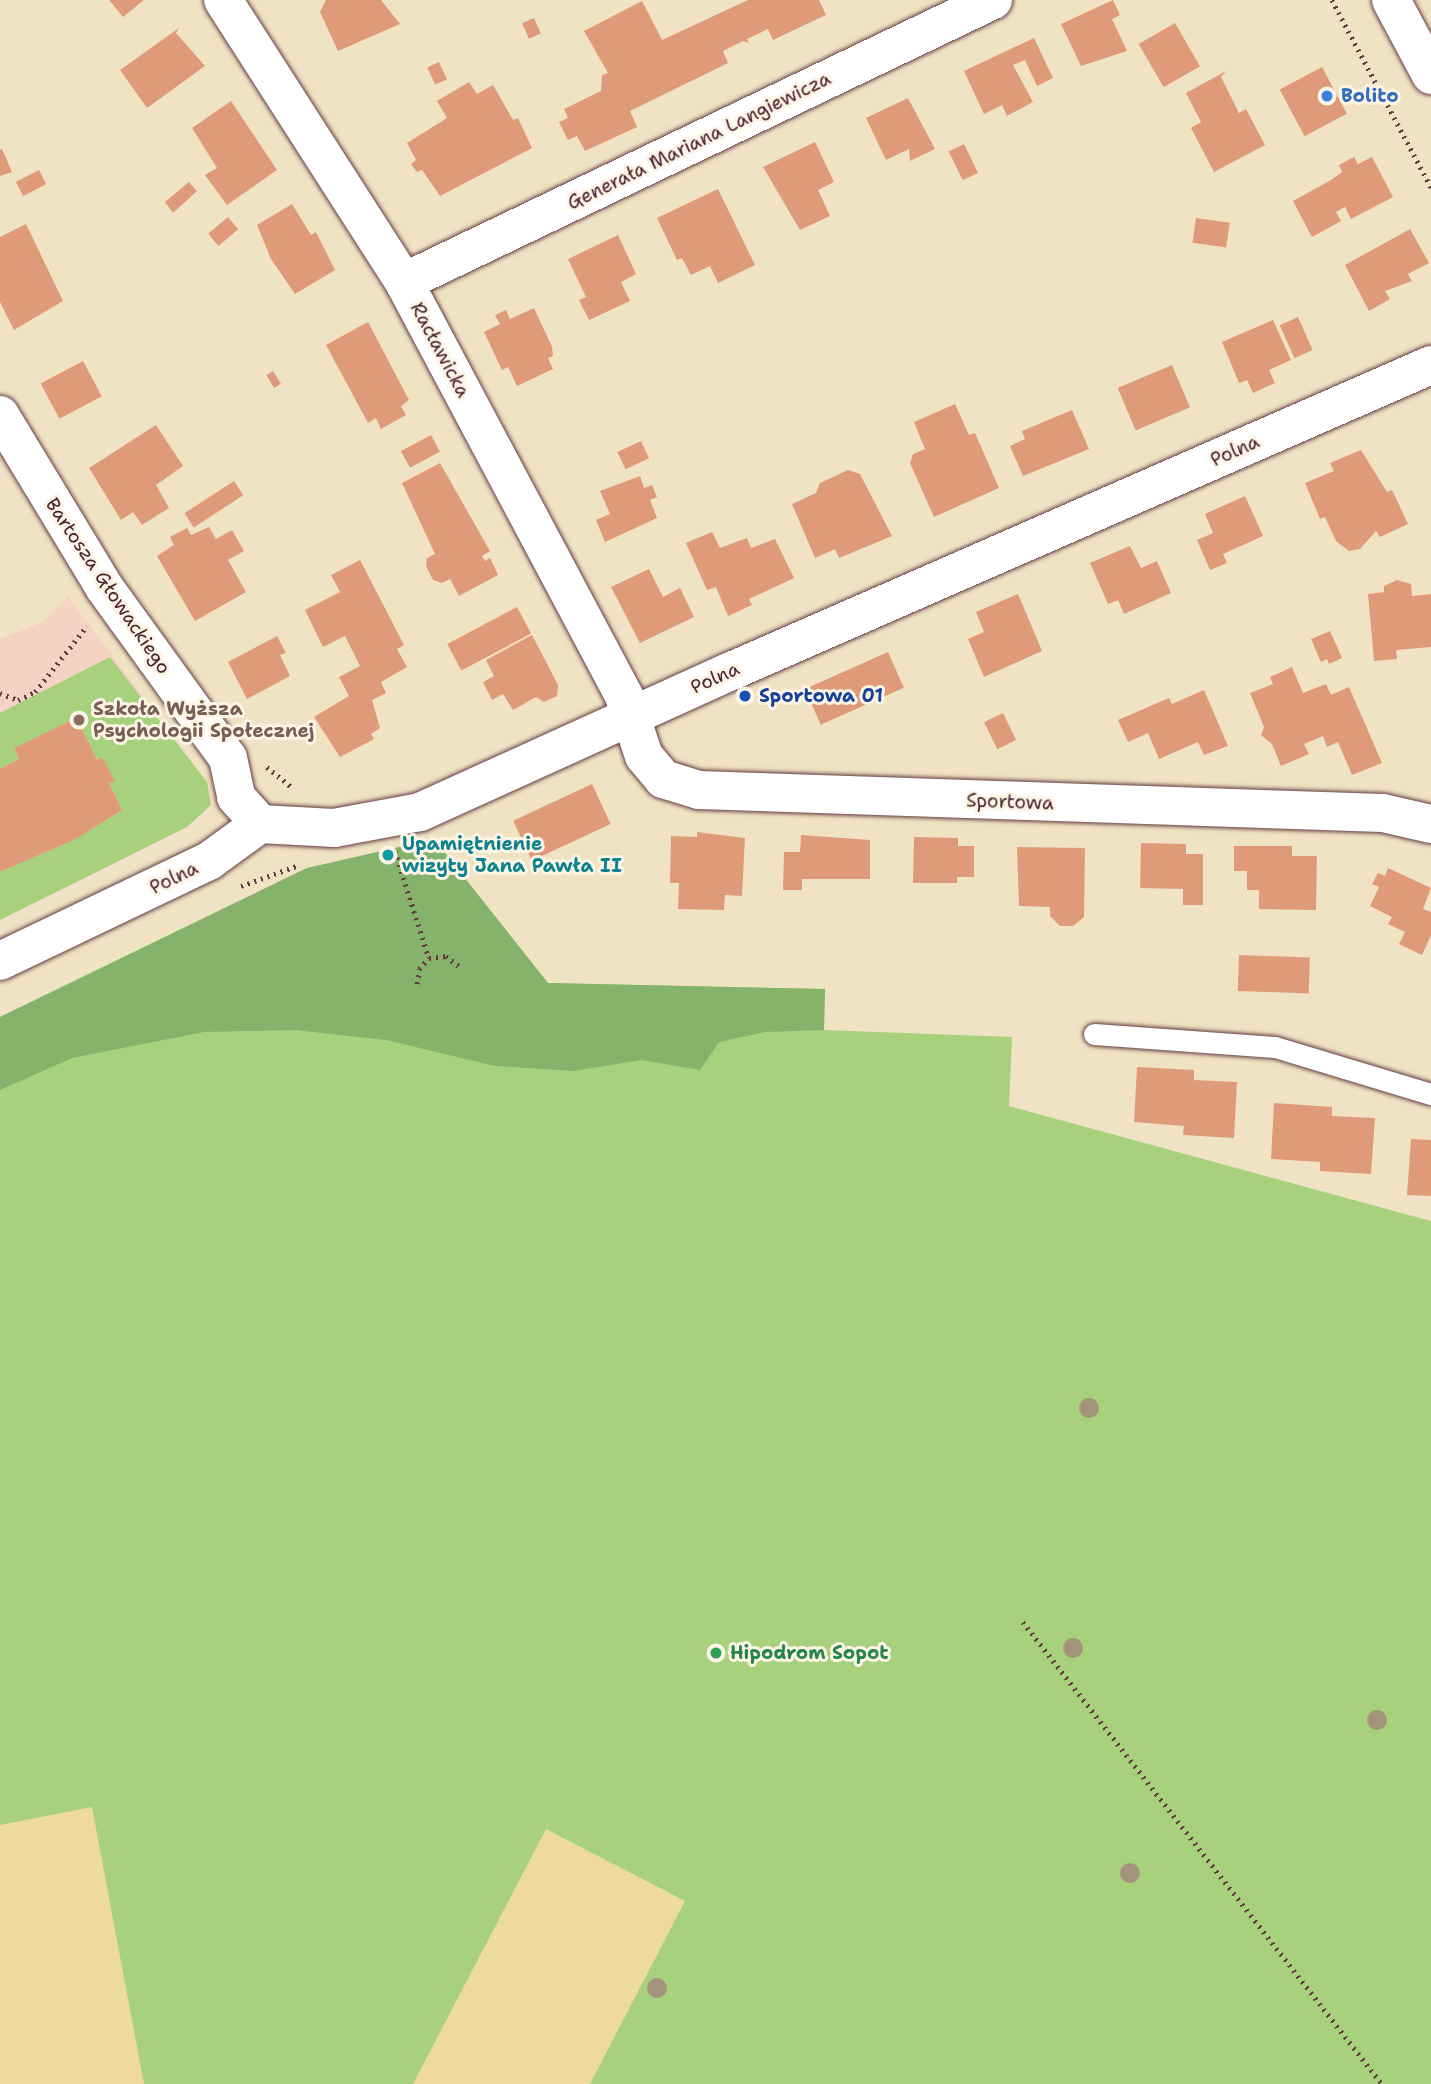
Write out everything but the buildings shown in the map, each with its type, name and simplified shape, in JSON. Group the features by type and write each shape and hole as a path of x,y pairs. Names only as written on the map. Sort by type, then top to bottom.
{"street":[{"name":"Generała Mariana Langiewicza","path":"404,282 993,0"},
{"path":"1391,0 1431,75"},
{"name":"Racławicka","path":"231,2 404,282 631,715"},
{"name":"Polna","path":"0,961 209,861 261,824 334,828 410,815 631,715 1431,365"},
{"name":"Bartosza Głowackiego","path":"0,415 104,587 228,758 236,797 261,824"},
{"name":"Sportowa","path":"631,715 652,770 663,779 699,790 1384,813 1431,824"}],"lane":[{"path":"1094,1034 1275,1046 1431,1094"}],"path":[{"path":"1332,0 1431,187"},
{"path":"0,693 18,700 34,692 92,620"},
{"path":"392,844 429,958"},
{"path":"417,985 419,969 429,958 446,956 459,965"},
{"path":"1023,1622 1381,2084"}],"shaded area":[{"name":"Szkoła Wyższa Psychologii Społecznej","path":"68,597 207,782 211,805 187,827 0,920 0,639 43,622"}],"green space":[{"path":"110,657 207,782 211,805 187,827 0,920 0,872 76,839 122,810 109,783 114,781 102,757 97,760 76,718 14,748 19,759 0,769 0,713"},
{"path":"434,839 548,983 825,989 824,1030 765,1032 719,1042 700,1070 641,1060 574,1071 495,1066 386,1040 295,1030 204,1032 72,1058 0,1090 0,1017 307,868"},
{"name":"Hipodrom Sopot","path":"307,868 513,940 548,983 825,989 824,1030 1012,1037 1009,1106 1431,1221 1431,2084 0,2084 0,1017"}],"sand":[{"path":"92,1807 144,2084 0,2084 0,1825"},
{"path":"546,1829 685,1901 590,2084 413,2084"}],"place":[{"name":"Bolito","path":"1327,96"},
{"name":"Sportowa 01","path":"745,696"},
{"name":"Szkoła Wyższa Psychologii Społecznej","path":"79,720"},
{"name":"Upamiętnienie wizyty Jana Pawła II","path":"388,855"},
{"name":"Hipodrom Sopot","path":"716,1653"}]}
